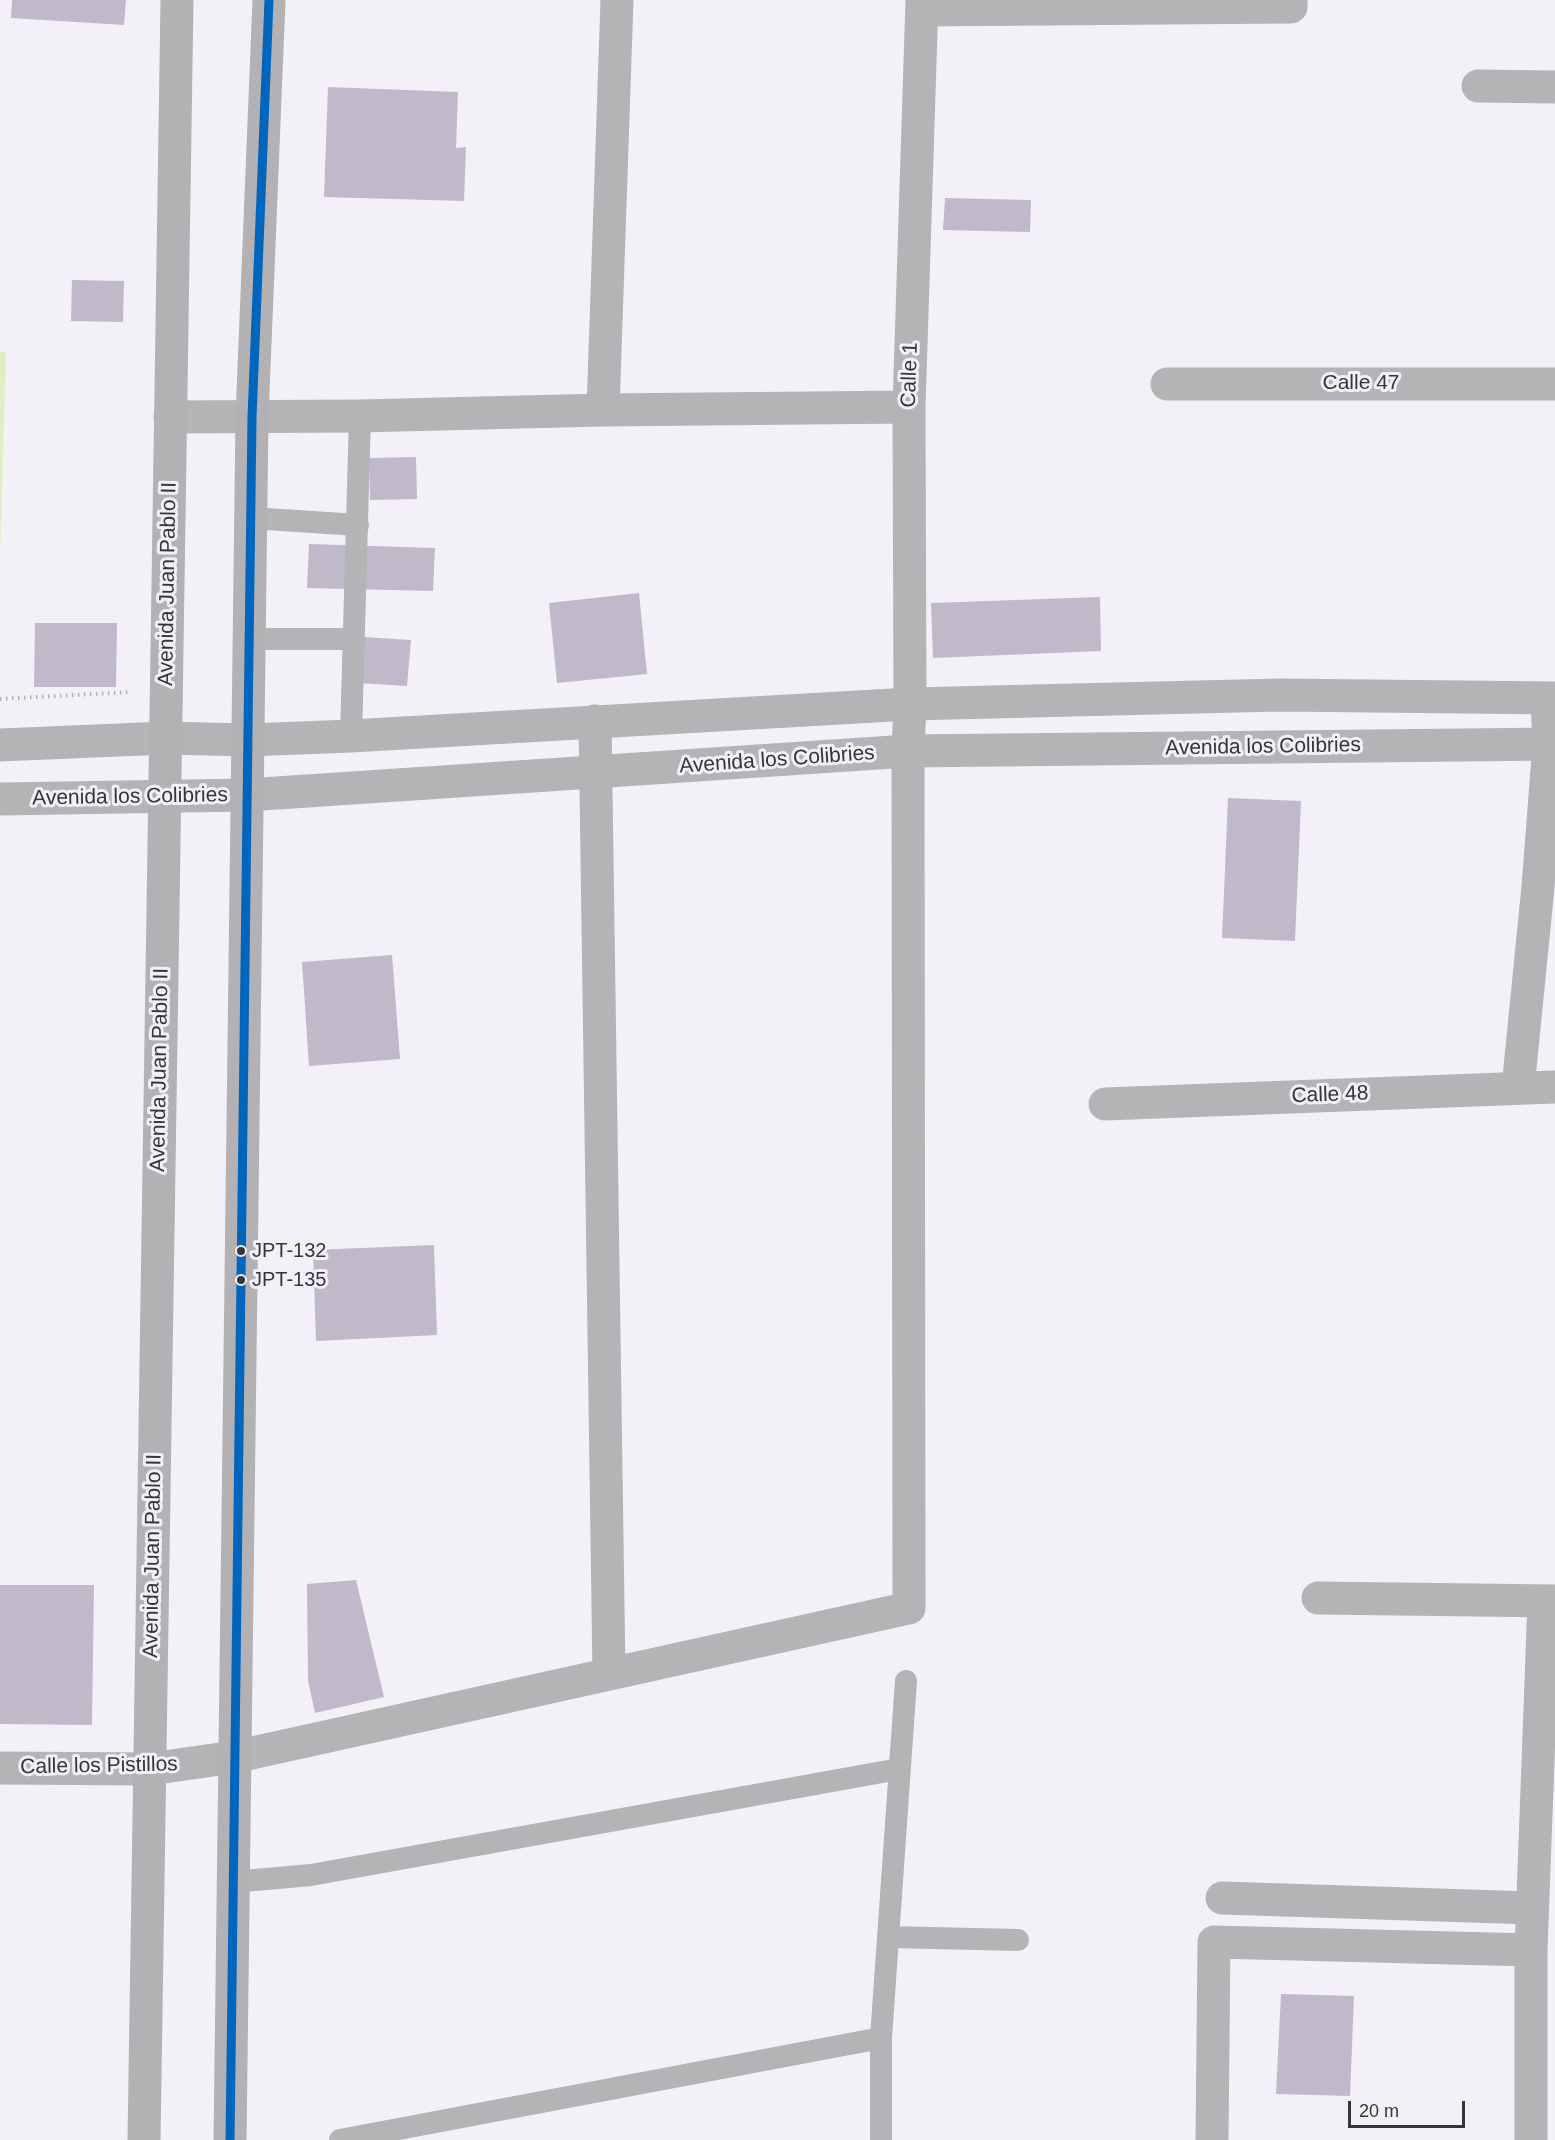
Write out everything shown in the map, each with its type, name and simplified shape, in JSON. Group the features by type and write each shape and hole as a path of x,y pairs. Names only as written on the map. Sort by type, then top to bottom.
{"main road":[{"name":"Avenida Juan Pablo II","path":"144,2140 177,0"},
{"path":"230,2140 252,417 269,0"}],"street":[{"path":"603,410 617,0"},
{"path":"922,5 1291,4"},
{"name":"Calle 1","path":"609,1674 909,1608 909,407 922,5"},
{"path":"1478,86 1555,87"},
{"name":"Calle 47","path":"1167,384 1555,384"},
{"path":"170,417 909,407"},
{"path":"0,745 165,738 248,740 351,736 910,704 1279,695 1551,699 1552,744 1518,1088"},
{"path":"595,722 609,1674"},
{"name":"Avenida los Colibries","path":"0,799 247,795 908,751 1552,744"},
{"name":"Calle 48","path":"1105,1104 1555,1087"},
{"path":"1318,1598 1550,1601 1532,1908 1531,2140"},
{"name":"Calle los Pistillos","path":"0,1768 150,1769 234,1757 609,1674"},
{"path":"1222,1898 1532,1908"},
{"path":"1212,2140 1214,1941 1531,1950"}],"lane":[{"path":"351,736 360,416"},
{"path":"251,518 358,525"},
{"path":"249,639 354,639"},
{"path":"881,2140 881,2038 906,1681"},
{"path":"233,1882 311,1875 899,1769"},
{"path":"888,1937 1018,1940"},
{"path":"340,2140 881,2038"}],"path":[{"path":"0,699 166,690"}],"green space":[{"path":"0,352 6,352 0,559"}],"building":[{"path":"12,0 126,0 124,25 11,18"},
{"path":"328,87 458,92 456,148 466,147 464,201 324,197"},
{"path":"945,198 1031,200 1030,232 943,230"},
{"path":"72,280 124,281 123,322 71,321"},
{"path":"416,457 417,499 370,500 369,458"},
{"path":"309,544 435,548 433,591 307,588"},
{"path":"639,593 647,674 557,683 549,603"},
{"path":"1100,597 1101,651 933,658 931,603"},
{"path":"35,623 117,623 116,687 34,687"},
{"path":"362,637 411,640 407,686 359,683"},
{"path":"1228,798 1301,801 1295,941 1222,938"},
{"path":"392,955 400,1059 309,1066 302,962"},
{"path":"434,1245 437,1335 316,1341 313,1250"},
{"path":"356,1580 384,1697 315,1713 308,1681 307,1584"},
{"path":"0,1585 94,1585 92,1725 0,1724"},
{"path":"1281,1994 1354,1996 1350,2096 1276,2094"}],"transit line":[{"path":"230,2140 252,417 269,0"}],"place":[{"name":"JPT-132","path":"241,1251"},
{"name":"JPT-135","path":"241,1280"}]}
